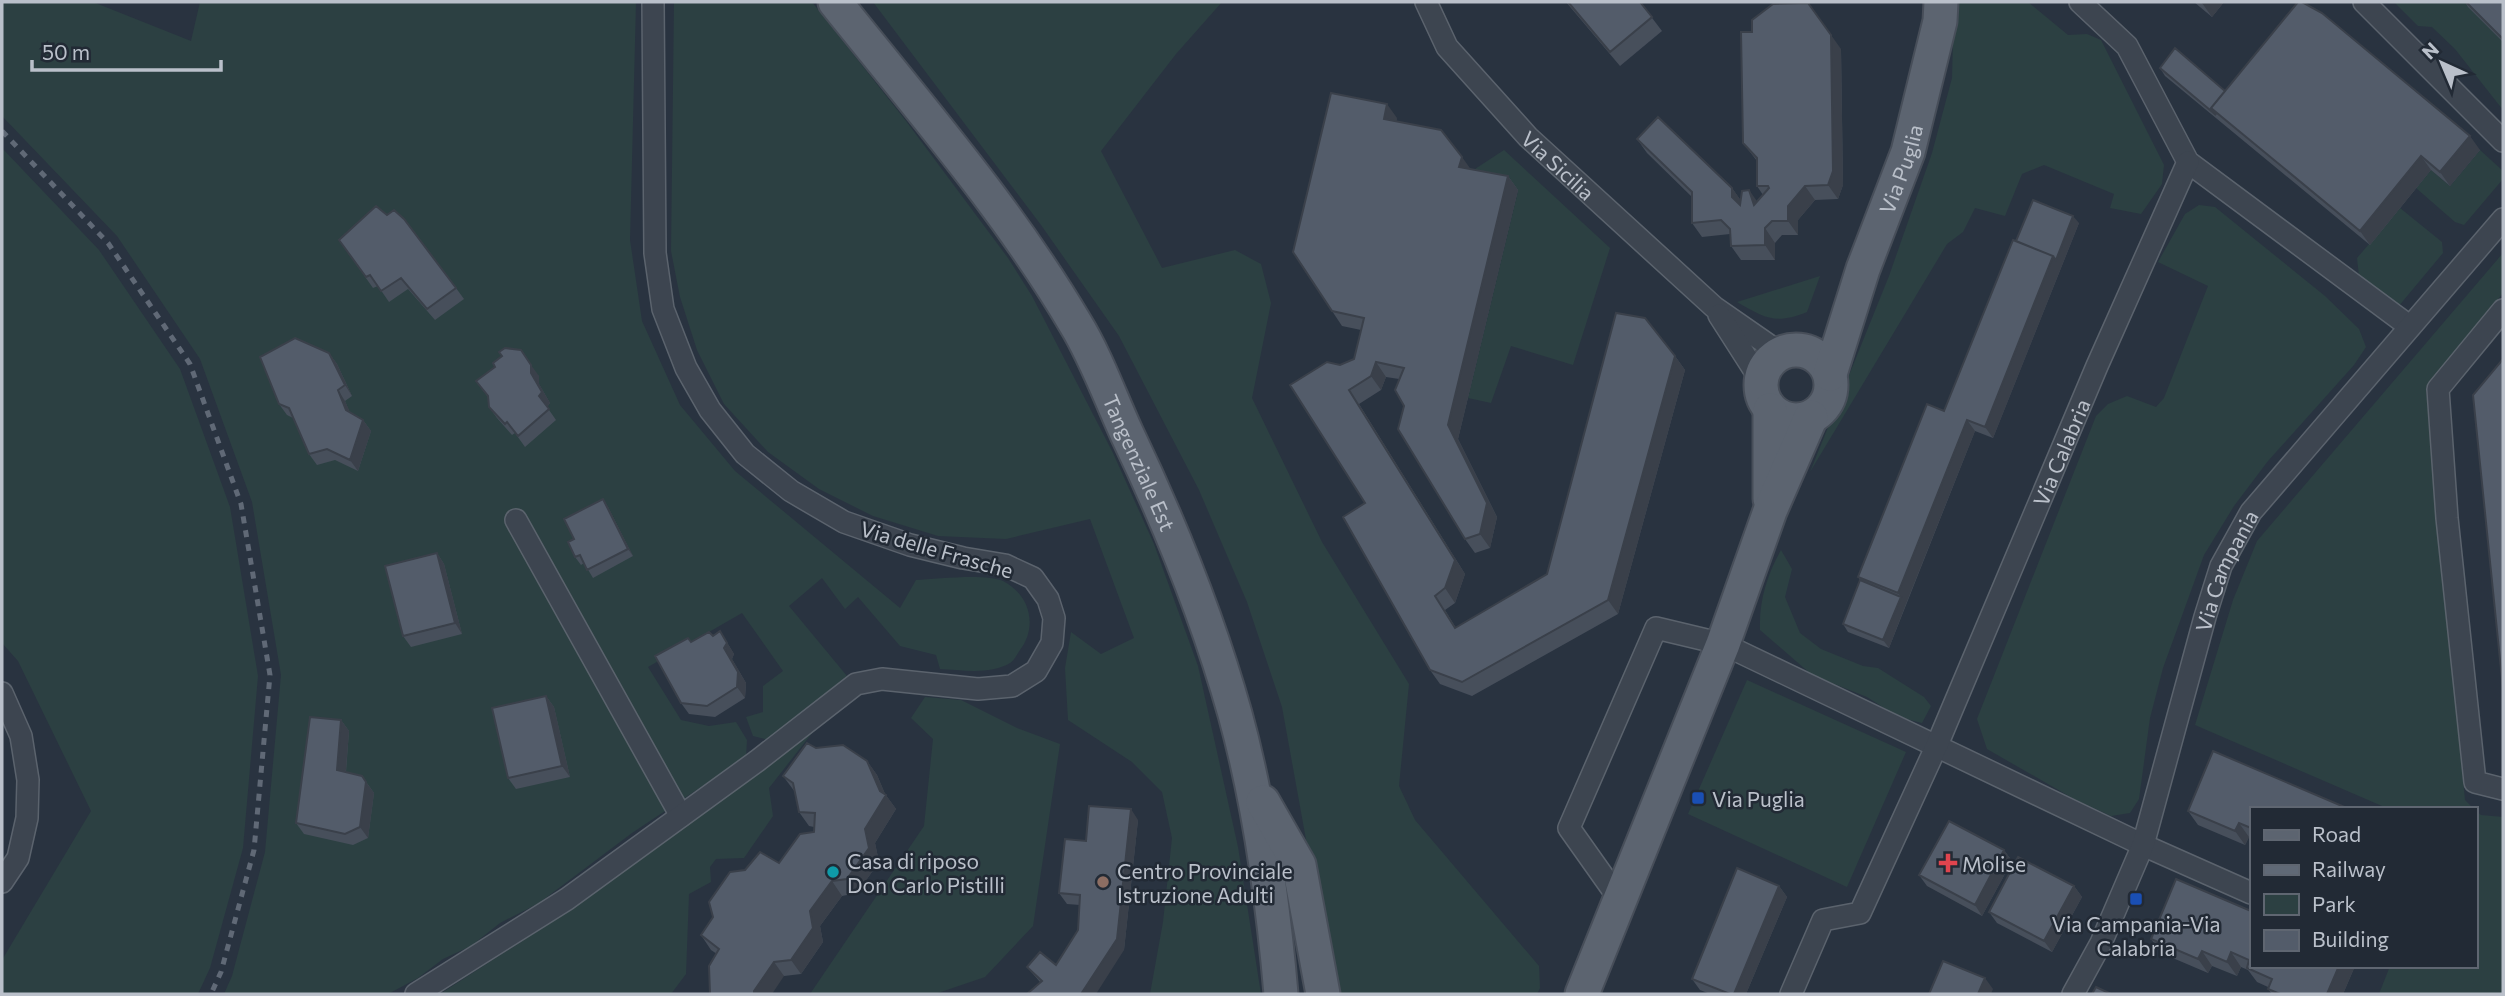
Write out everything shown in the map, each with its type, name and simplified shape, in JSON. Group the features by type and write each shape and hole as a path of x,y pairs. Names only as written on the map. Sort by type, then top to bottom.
{"main road":[{"name":"Tangenziale Est","path":"835,2 1008,220 1076,325 1152,486 1210,635 1235,715 1251,780 1266,867 1281,994"},
{"name":"Via Puglia","path":"1926,2 1929,66"},
{"name":"Via Puglia","path":"1830,374 1863,269 1908,152 1940,21 1941,2"},
{"name":"Via Puglia","path":"1792,352 1863,269"},
{"path":"1765,395 1782,418 1797,421 1811,417 1824,407 1831,391 1830,374 1824,363 1815,355 1792,352 1767,364 1765,395 1770,511"},
{"path":"1582,994 1723,644 1770,511 1811,417"},
{"path":"1251,780 1299,865 1323,994"}],"street":[{"name":"Via delle Frasche","path":"416,994 568,898 856,684 881,679 978,690 1012,686 1036,671 1052,643 1054,618 1048,599 1033,578 1005,565 910,545 844,522 791,491 745,454 710,410 686,368 663,309 655,253 653,2"},
{"name":"Via Sicilia","path":"1426,2 1447,47 1528,136 1714,307 1792,352"},
{"path":"2080,2 2127,46 2188,162 2409,326"},
{"path":"2364,2 2503,141"},
{"name":"Via Calabria","path":"1791,994 1823,920 1860,913 1937,745 2092,378 2188,162"},
{"name":"Via Campania","path":"2073,994 2101,943 2143,845 2204,617 2221,566 2251,512 2503,219"},
{"name":"Via Sicilia","path":"1714,307 1765,395"},
{"path":"2503,310 2438,389 2447,518 2475,782 2503,789"},
{"path":"516,520 681,816"},
{"path":"1620,900 1569,828 1656,628 1723,644 2143,845 2250,893"},
{"path":"2,693 21,736 28,780 27,818 18,858 2,882"}],"green space":[{"path":"2,2 93,2 191,41 200,2 636,2 630,240 642,321 680,405 735,471 900,608 916,580 985,577 1003,581 1020,594 1025,603 1030,621 1026,641 1010,663 1002,667 976,671 940,669 936,655 900,646 858,597 845,609 822,578 789,606 847,676 769,740 753,736 746,717 763,712 763,686 783,671 742,613 648,667 681,720 709,726 736,722 747,740 746,757 632,833 539,903 500,923 471,946 443,959 418,978 388,994 224,994 232,976 265,852 281,675 252,502 200,359 117,236 2,116"},
{"path":"674,2 812,2 906,121 1008,258 1032,296 1113,453 1154,544 1198,666 1238,847 1261,994 1150,994 1163,922 1172,838 1162,792 1132,762 1068,720 1065,668 1071,632 1101,654 1134,638 1090,519 1006,539 938,536 873,516 819,489 768,452 724,404 697,350 680,297 671,251"},
{"path":"873,2 1222,2 1176,54 1101,151 1162,268 1235,250 1261,264 1271,303 1252,398 1322,542 1409,684 1399,786 1415,820 1539,966 1540,988 1537,994 1334,994 1282,707 1247,602 1199,490 1119,336 1041,225"},
{"path":"1954,2 2028,2 2068,35 2087,34 2101,40 2164,165 2162,184 2141,214 2110,208 2114,194 2044,165 2022,174 2005,216 1975,208 1963,232 1947,244 1810,472 1889,276 1932,153 1952,78"},
{"path":"2394,2 2503,2 2503,110 2455,49 2432,27 2418,26"},
{"path":"2,148 99,250 180,369 230,507 258,676 243,848 210,968 198,994 2,994 2,960 91,811 18,661 2,643"},
{"path":"1504,150 1610,248 1573,365 1511,346 1491,403 1468,398 1518,191 1472,171"},
{"path":"2480,150 2503,171 2503,179 2464,225 2455,222 2416,188 2431,170 2450,186"},
{"path":"2199,205 2215,207 2325,296 2359,329 2366,347 2354,365 2268,461 2234,506 2204,555 2163,668 2150,718 2139,799 2130,813 2111,816 2074,799 1987,749 1977,719 2096,416 2108,404 2127,396 2156,407 2164,398 2208,286 2158,262 2185,214"},
{"path":"2400,208 2442,242 2443,253 2398,307 2359,276 2357,258"},
{"path":"2503,253 2503,293 2426,388 2465,800 2472,807 2384,807 2195,725 2233,600 2257,541"},
{"path":"1820,276 1807,312 1796,316 1770,318 1737,302"},
{"path":"1781,550 1792,569 1785,597 1800,633 1821,649 1863,666 1878,668 1924,697 1931,706 1922,723 1898,717 1867,697 1812,675 1760,630 1765,588"},
{"path":"1747,680 1906,752 1847,887 1688,814"},
{"path":"925,697 961,700 1017,728 1060,744 1033,926 985,977 935,994 810,994 924,826 933,739 911,718"},
{"path":"816,728 769,788 773,816 744,858 716,859 710,867 711,882 689,894 686,974 671,994 440,994 578,905"},
{"path":"2477,812 2481,815 2503,817 2503,994 2379,994 2389,968 2477,968"}],"building":[{"path":"1568,2 1640,2 1652,17 1610,52"},
{"path":"2298,2 2322,13 2470,136 2440,172 2421,156 2360,231 2211,108"},
{"path":"2466,2 2503,2 2503,39"},
{"path":"1808,3 1831,35 1833,171 1828,185 1805,186 1788,206 1788,221 1772,221 1765,228 1765,245 1731,246 1730,229 1721,220 1692,223 1692,192 1637,139 1658,117 1732,188 1732,197 1740,205 1742,191 1749,190 1754,205 1769,188 1757,186 1757,158 1743,143 1741,32 1752,32 1752,20 1773,4"},
{"path":"2175,48 2225,91 2211,108 2216,115 2160,68"},
{"path":"1331,93 1387,104 1384,119 1441,130 1462,157 1459,167 1508,176 1448,425 1487,503 1480,534 1465,539 1398,429 1404,406 1395,390 1404,368 1376,362 1371,376 1349,390 1455,560 1445,588 1435,596 1455,628 1547,574 1616,313 1645,318 1675,356 1608,600 1462,682 1430,670 1343,517 1365,503 1290,385 1327,362 1340,365 1354,359 1364,318 1332,311 1293,252"},
{"path":"2033,200 2073,216 2056,260 2053,256 2016,241"},
{"path":"376,206 387,215 394,210 404,219 456,288 427,309 401,278 381,291 370,275 366,277 339,240"},
{"path":"2013,240 2053,256 1985,427 1967,420 1898,593 1858,577 1927,404 1944,411"},
{"path":"295,338 329,353 345,385 338,390 346,410 363,420 350,460 327,449 309,454 289,408 279,404 260,357"},
{"path":"505,348 521,350 531,365 531,373 542,392 539,396 549,409 518,436 507,422 505,424 489,407 488,396 476,381 495,367 493,363 502,356 499,352"},
{"path":"2503,359 2503,689 2473,395"},
{"path":"603,499 628,549 587,570 580,555 575,557 568,542 574,539 564,519"},
{"path":"437,553 455,623 403,636 385,566"},
{"path":"1860,580 1901,597 1883,640 1843,624"},
{"path":"720,631 727,643 724,648 738,672 737,687 707,706 681,703 655,656 688,638 691,642 709,632 713,636"},
{"path":"546,696 562,766 508,778 492,708"},
{"path":"310,717 341,720 337,770 362,776 366,782 360,827 345,834 296,823"},
{"name":"Casa di riposo Don Carlo Pistilli","path":"807,743 816,748 843,745 867,761 880,791 886,795 865,829 869,848 847,879 832,881 810,911 813,928 791,960 774,962 754,994 710,994 709,966 719,949 701,935 713,917 709,902 730,872 745,870 760,852 779,863 800,834 814,832 815,813 799,812 793,783 783,776"},
{"path":"2213,751 2344,807 2250,807 2250,828 2239,823 2235,831 2188,811"},
{"path":"1089,806 1131,809 1117,939 1081,994 1027,994 1042,981 1027,967 1040,952 1056,965 1078,930 1080,895 1059,893 1065,839 1086,841"},
{"path":"1949,821 2004,850 1975,905 1919,875"},
{"path":"2018,857 2074,886 2044,941 1989,912"},
{"path":"1737,868 1779,886 1734,994 1730,994 1692,979"},
{"path":"2176,879 2250,911 2250,968 2338,968 2327,994 2280,994 2268,989 2272,979 2247,968 2249,960 2231,952 2227,962 2202,951 2198,959 2151,939"},
{"path":"1943,961 1985,978 1978,994 1929,994"},
{"path":"2096,987 2111,994 2092,994"}],"railway":[{"path":"2,131 108,243 190,364 241,504 270,675 254,850 221,972 211,994"}],"place":[{"name":"Via Puglia","path":"1698,798"},
{"name":"Molise","path":"1948,863"},
{"name":"Casa di riposo Don Carlo Pistilli","path":"833,872"},
{"name":"Centro Provinciale Istruzione Adulti","path":"1103,882"},
{"name":"Via Campania-Via Calabria","path":"2136,899"}]}
